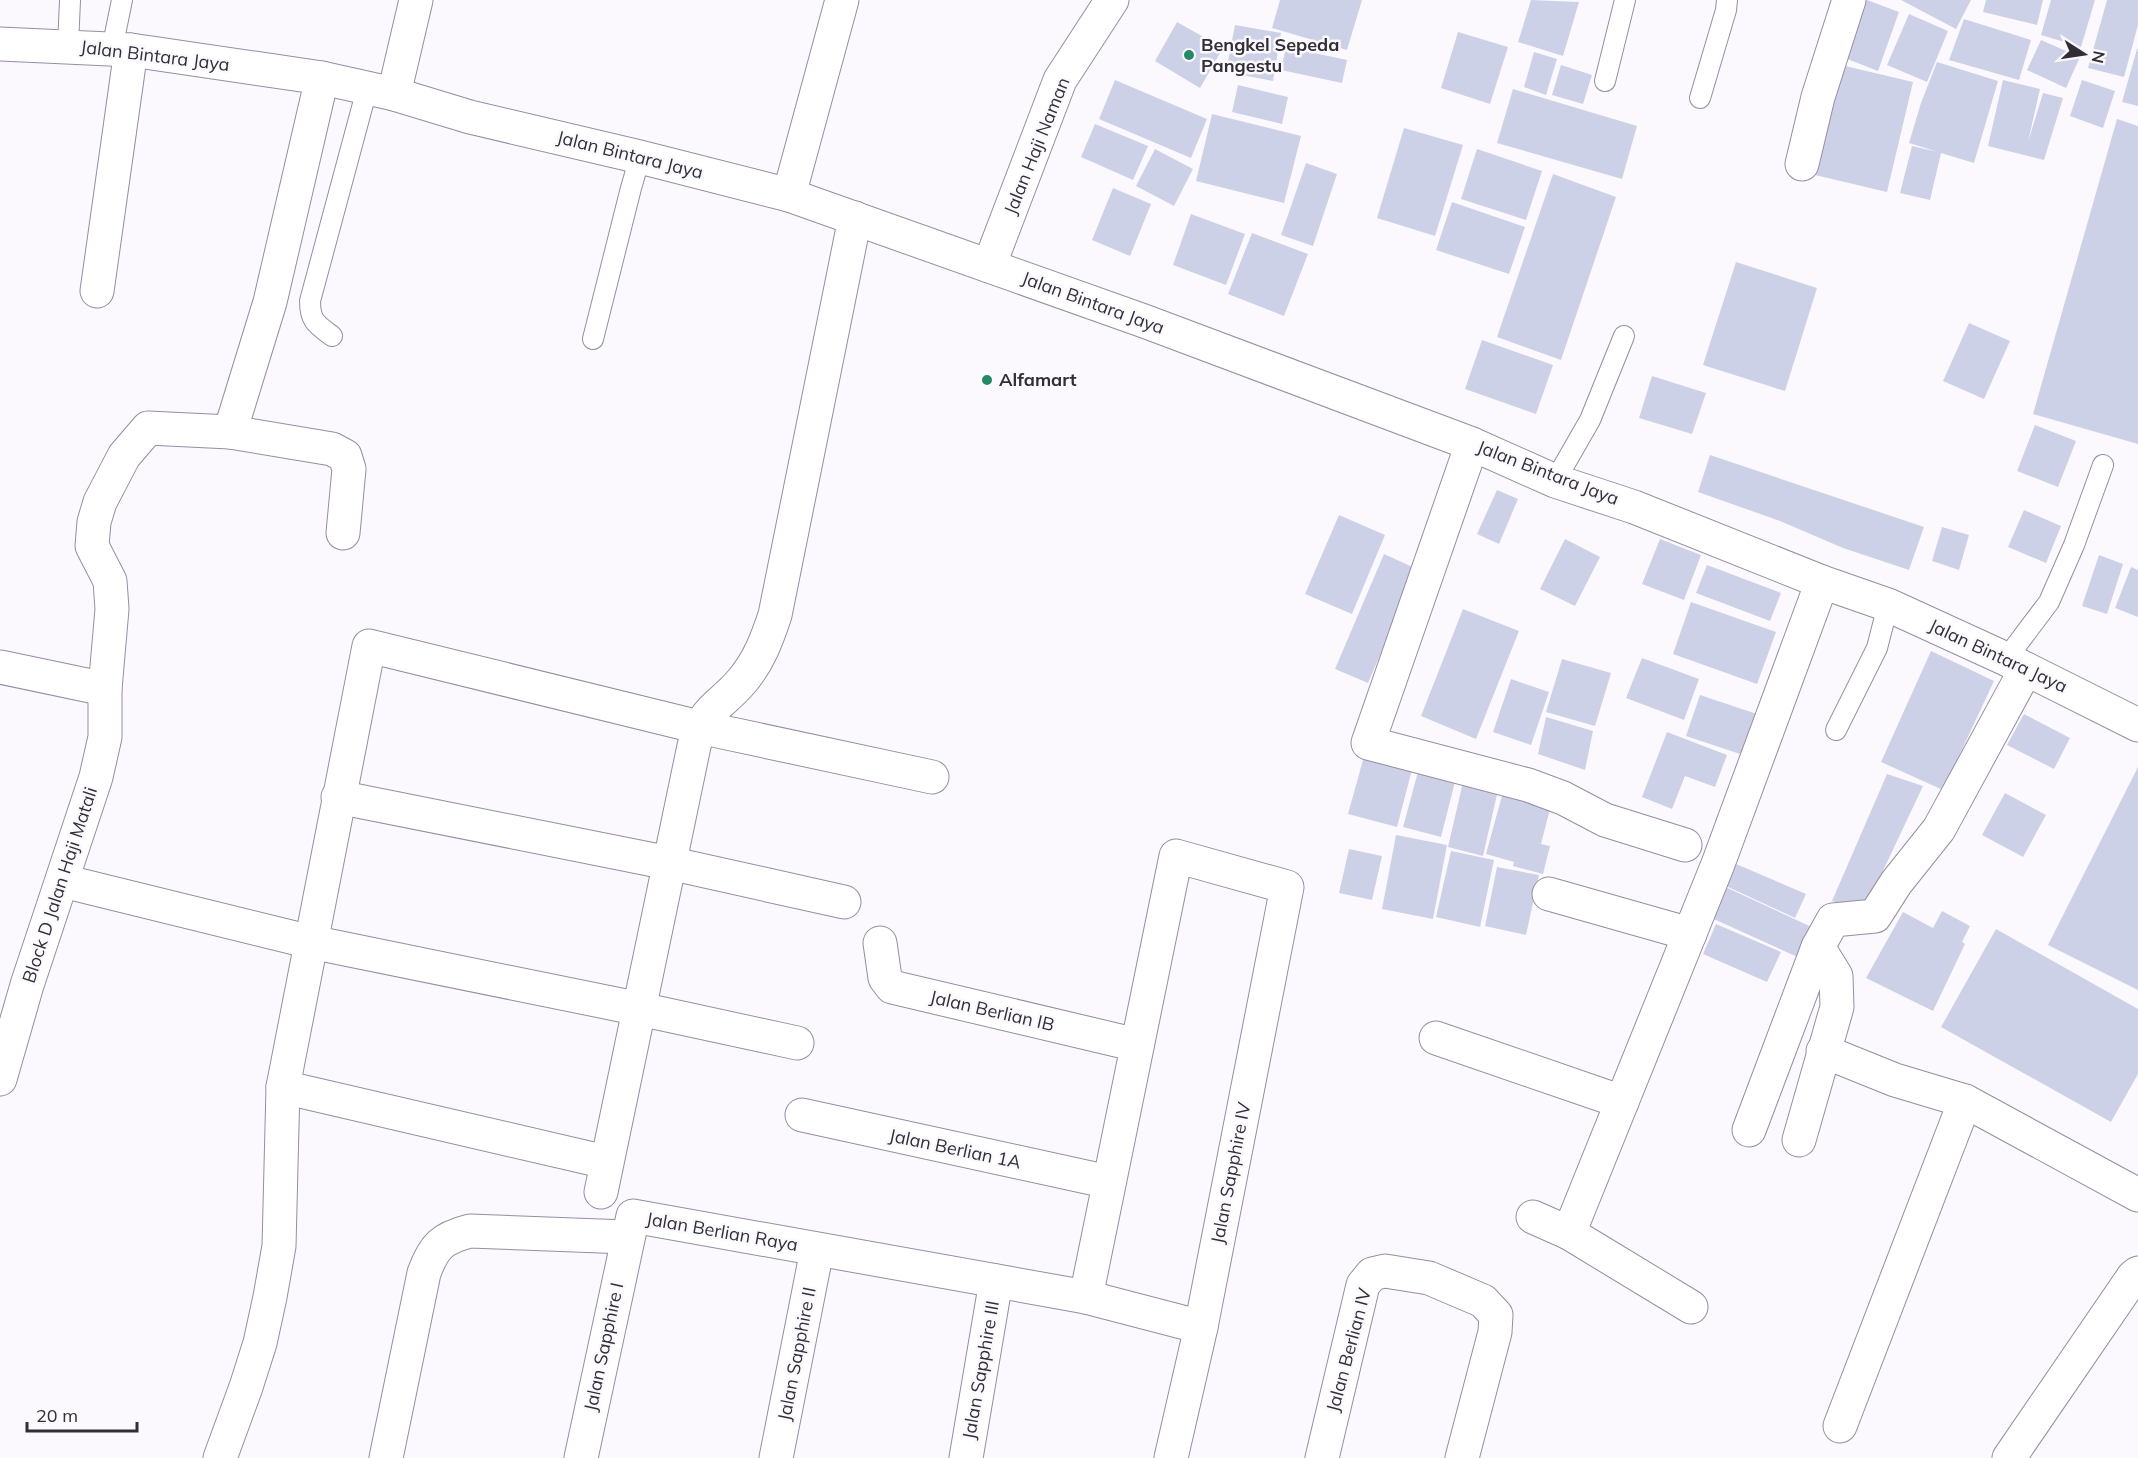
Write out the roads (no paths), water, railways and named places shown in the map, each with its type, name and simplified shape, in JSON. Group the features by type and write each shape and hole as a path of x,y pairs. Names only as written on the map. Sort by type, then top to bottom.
{"street":[{"path":"381,91 416,0"},
{"path":"789,195 842,0"},
{"name":"Jalan Haji Naman","path":"990,266 1060,80 1112,0"},
{"path":"1802,164 1818,97 1849,0"},
{"name":"Jalan Bintara Jaya","path":"0,44 122,50 322,78 381,91 470,117 789,195 1144,321 1472,444 1555,481 1634,507 1822,582 1888,604 2138,725"},
{"path":"97,291 122,50"},
{"path":"322,78 270,302 230,432 332,449 345,456 350,470 343,533"},
{"path":"283,1087 604,1177 699,727 713,708 742,682 757,662 775,615 855,218"},
{"name":"Block D Jalan Haji Matali","path":"0,1079 27,985 96,777 105,737 105,689 112,609 110,581 92,546 94,522 100,502 124,456 148,428 230,432"},
{"path":"1472,444 1368,743 1528,785 1563,798 1605,820 1685,845"},
{"path":"1569,1233 1735,820 1822,582"},
{"path":"220,1458 250,1377 270,1297 279,1246 283,1087 369,646 699,727 932,777"},
{"path":"1749,1130 1818,947 1833,920 1875,916 1896,883 1939,829 2016,664"},
{"path":"0,667 105,689"},
{"path":"338,797 669,863 844,902"},
{"name":"Jalan Sapphire IV","path":"1137,1045 1176,856 1287,887 1201,1327 1171,1458"},
{"path":"63,881 311,942 797,1043"},
{"path":"1549,894 1690,934"},
{"name":"Jalan Berlian IB","path":"880,943 885,978 892,987 1137,1045"},
{"path":"1799,1140 1837,1007 1836,976 1818,947"},
{"path":"1436,1038 1622,1102"},
{"path":"1086,1297 1137,1045"},
{"path":"1824,1052 1895,1080 1965,1101 2138,1195"},
{"path":"1839,1426 1965,1101"},
{"name":"Jalan Berlian 1A","path":"802,1115 1109,1182"},
{"name":"Jalan Berlian Raya","path":"386,1458 429,1257 438,1245 451,1236 470,1231 627,1237 633,1216 1086,1297 1201,1327"},
{"path":"1533,1217 1569,1233 1691,1307"},
{"name":"Jalan Sapphire I","path":"581,1458 627,1237"},
{"name":"Jalan Sapphire II","path":"776,1458 817,1250"},
{"name":"Jalan Berlian IV","path":"1322,1458 1363,1285 1372,1274 1385,1271 1429,1278 1484,1301 1496,1315 1495,1332 1462,1458"},
{"path":"2009,1458 2133,1277 2138,1273"},
{"name":"Jalan Sapphire III","path":"966,1458 996,1281"}],"lane":[{"path":"68,46 70,0"},
{"path":"122,0 122,50"},
{"path":"1605,81 1625,0"},
{"path":"1700,98 1727,0"},
{"path":"332,336 316,324 310,315 310,301 381,91"},
{"path":"593,339 640,157"},
{"path":"1555,481 1590,420 1624,336"},
{"path":"2016,664 2049,602 2074,545 2103,465"},
{"path":"1836,730 1877,648 1888,604"}],"place":[{"name":"Bengkel Sepeda Pangestu","path":"1189,55"},
{"name":"Alfamart","path":"987,380"}]}
